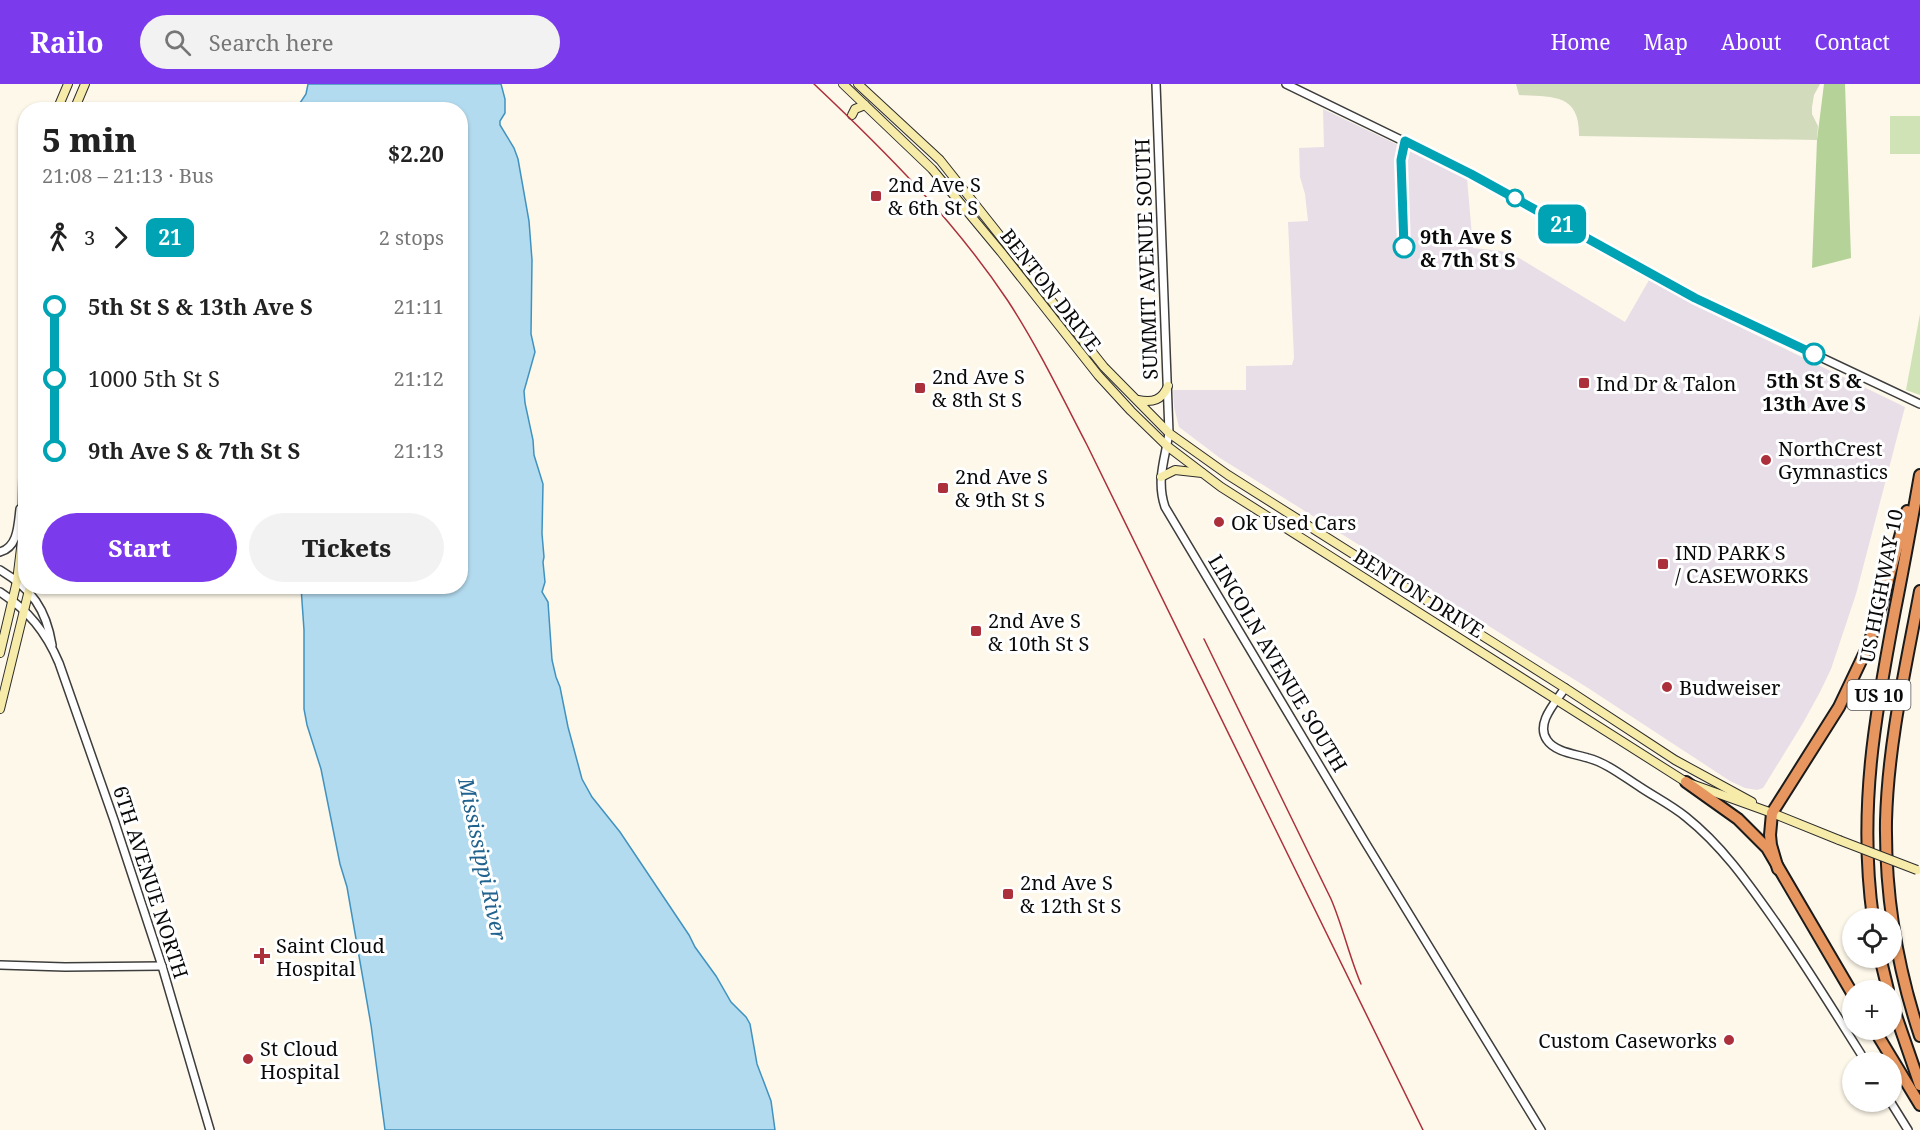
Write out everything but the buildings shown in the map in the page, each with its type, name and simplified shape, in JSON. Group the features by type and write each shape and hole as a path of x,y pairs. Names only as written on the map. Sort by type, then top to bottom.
{"highway":[{"path":"1778,869 1771,845 1772,813 1839,707 1868,646 1920,464"},
{"name":"US HIGHWAY 10","path":"1872,908 1867,840 1869,765 1884,667 1920,475"},
{"name":"US 10","path":"1920,591 1890,772 1886,829 1887,873 1898,953 1920,1036"},
{"path":"1686,782 1738,819 1767,848 1844,980"},
{"path":"1902,1033 1920,1085"},
{"path":"1881,1040 1920,1105"}],"main road":[{"path":"60,102 68,84"},
{"path":"77,102 85,84"},
{"name":"BENTON DRIVE","path":"843,84 932,169 1098,375 1131,411 1167,446 1221,487 1686,782 1918,870"},
{"name":"BENTON DRIVE","path":"858,84 940,160 1104,367 1169,433 1228,475 1675,760 1772,813"},
{"path":"852,115 855,109 865,105"},
{"path":"1137,400 1155,401 1165,393 1168,386"},
{"path":"1161,477 1182,469 1204,474"},
{"path":"0,653 18,581"},
{"path":"0,710 29,594"}],"street":[{"name":"SUMMIT AVENUE SOUTH","path":"1156,84 1169,433"},
{"path":"1286,84 1471,174 1695,298 1920,404"},
{"name":"LINCOLN AVENUE SOUTH","path":"1169,433 1161,477 1161,494 1165,507 1401,902 1541,1130"},
{"path":"0,552 14,542 18,522"},
{"name":"6TH AVENUE NORTH","path":"0,570 18,581"},
{"name":"6TH AVENUE NORTH","path":"0,592 24,609 52,648"},
{"name":"6TH AVENUE NORTH","path":"32,594 49,625 52,648 114,820 162,966 210,1130"},
{"path":"1565,688 1545,720 1543,732 1548,742 1560,750 1592,758 1670,805 1722,850 1796,952 1860,1052"},
{"path":"0,965 162,966"},
{"path":"1897,1112 1908,1130"}],"shaded area":[{"path":"1323,109 1467,178 1473,248 1501,251 1519,258 1625,322 1649,280 1709,312 1905,407 1856,594 1831,669 1803,723 1763,788 1757,790 1745,788 1730,781 1588,688 1220,458 1179,427 1173,390 1246,390 1246,366 1292,365 1294,358 1288,222 1308,221 1305,194 1300,177 1299,148 1324,147"}],"green space":[{"path":"1516,84 1820,84 1814,95 1812,107 1812,114 1818,126 1817,140 1579,136 1575,112 1569,105 1553,98 1519,95"},
{"path":"1824,84 1845,84 1851,258 1812,268 1817,140"},
{"path":"1890,116 1920,116 1920,154 1890,154"},
{"path":"1920,314 1920,395 1906,390"}],"water":[{"name":"Mississippi River","path":"308,84 501,84 505,99 505,113 500,125 518,159 529,221 532,260 531,334 535,352 524,391 534,455 543,484 542,534 545,582 542,592 548,602 552,660 568,727 582,779 592,797 620,832 731,1002 750,1024 757,1064 771,1101 775,1130 385,1130 371,1025 347,887 340,864 321,769 304,709 301,594 468,594 468,102 301,102 306,94"}],"railway":[{"path":"814,84 867,135 942,214 987,271 1029,336 1087,445 1423,1130"},
{"path":"1204,639 1331,899 1361,984"}],"bus line":[{"name":"21","path":"1404,247 1401,160 1405,141 1471,174 1695,298 1814,354"}],"place":[{"name":"2nd Ave S & 6th St S","path":"876,196"},
{"name":"9th Ave S & 7th St S","path":"1404,247"},
{"name":"5th St S & 13th Ave S","path":"1814,354"},
{"name":"Ind Dr & Talon","path":"1584,383"},
{"name":"2nd Ave S & 8th St S","path":"920,388"},
{"name":"NorthCrest Gymnastics","path":"1766,460"},
{"name":"2nd Ave S & 9th St S","path":"943,488"},
{"name":"Ok Used Cars","path":"1219,522"},
{"name":"IND PARK S / CASEWORKS","path":"1663,564"},
{"name":"2nd Ave S & 10th St S","path":"976,631"},
{"name":"Budweiser","path":"1667,687"},
{"name":"2nd Ave S & 12th St S","path":"1008,894"},
{"name":"Saint Cloud Hospital","path":"262,956"},
{"name":"Custom Caseworks","path":"1729,1040"},
{"name":"St Cloud Hospital","path":"248,1059"}]}
